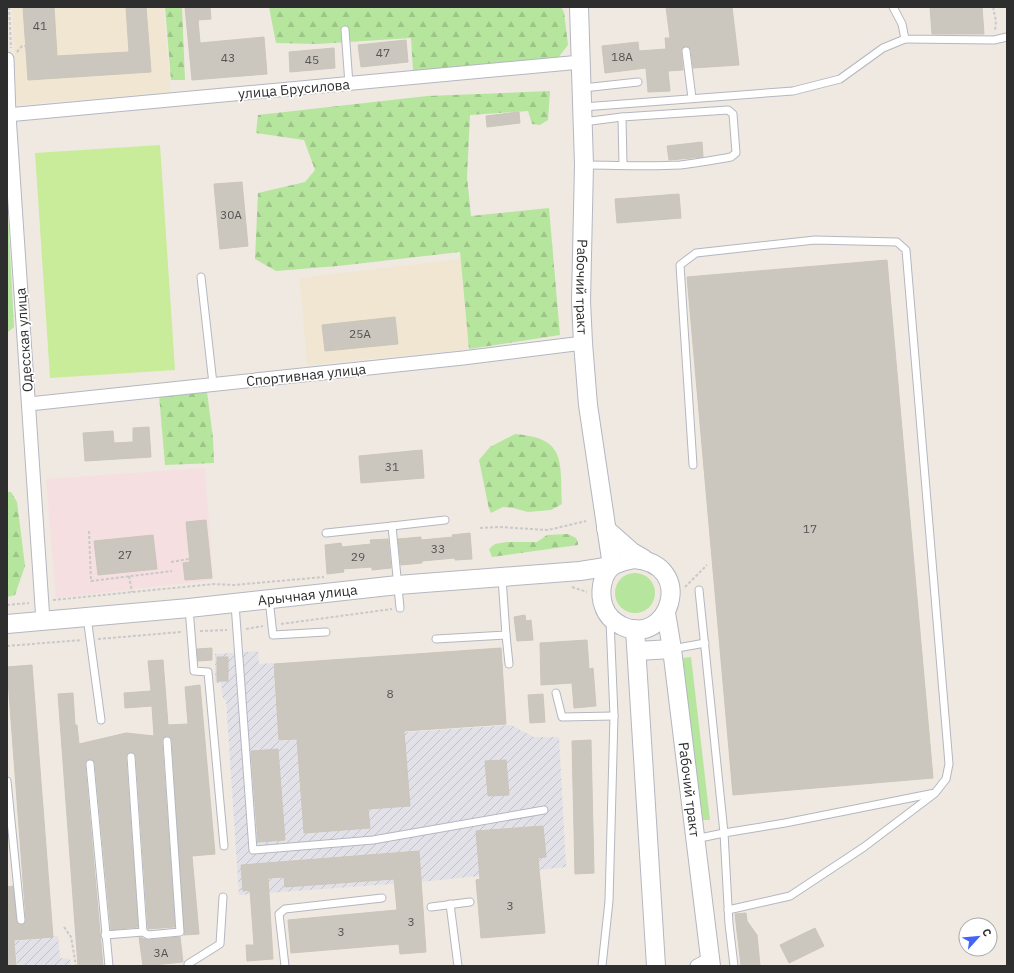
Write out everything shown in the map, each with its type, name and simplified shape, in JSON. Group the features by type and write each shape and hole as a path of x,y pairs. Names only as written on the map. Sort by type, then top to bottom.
{"main road":[{"name":"Рабочий тракт","path":"579,7 583,88 584,165 581,302 583,343 588,405 612,566"},
{"name":"Рабочий тракт","path":"606,529 632,552 661,568 670,585 670,604 666,613 672,649 695,839 706,964"},
{"path":"597,592 612,566 629,560 644,559"},
{"name":"Арычная улица","path":"7,624 189,608 398,585 580,571 612,566"},
{"path":"580,571 597,592 610,618 626,628 640,629 672,649"},
{"path":"640,629 660,620 666,613"},
{"path":"640,629 637,651 656,966"},
{"path":"637,651 672,649"}],"street":[{"name":"Одесская улица","path":"11,54 8,115 43,621"},
{"name":"улица Брусилова","path":"8,115 581,62"},
{"name":"Спортивная улица","path":"28,404 463,358 583,343"}],"lane":[{"path":"893,7 902,24 905,39"},
{"path":"346,30 349,84"},
{"path":"583,114 692,98 793,91 840,79 883,48 905,39 994,40 1007,37"},
{"path":"686,51 692,98"},
{"path":"583,88 638,82"},
{"path":"583,114 622,117 728,110 733,114 736,153 731,157 679,165 584,165"},
{"path":"622,117 623,165"},
{"path":"693,465 680,265 696,253 815,240 896,242 906,250 949,764 946,779 935,793 864,847 790,896 728,910"},
{"path":"201,277 213,384"},
{"path":"326,533 445,520"},
{"path":"392,526 400,608"},
{"path":"502,578 509,664"},
{"path":"699,590 724,833 728,910 734,966"},
{"path":"269,599 273,635 326,632"},
{"path":"235,603 253,850 373,840 544,810"},
{"path":"189,608 194,672 208,672 224,846"},
{"path":"87,617 101,720"},
{"path":"602,966 609,901 614,716 610,618"},
{"path":"436,639 506,635"},
{"path":"672,649 705,643"},
{"path":"556,693 562,717 614,716"},
{"path":"104,935 143,932 148,936 180,932 167,741"},
{"path":"131,757 143,932"},
{"path":"90,764 104,935 109,966"},
{"path":"7,781 21,920"},
{"path":"695,839 935,793"},
{"path":"188,966 188,964 220,944 223,897"},
{"path":"286,966 279,914 285,909 382,898"},
{"path":"431,907 470,902"},
{"path":"450,904 458,966"}],"path":[{"path":"9,7 11,54 18,52 22,46 26,46"},
{"path":"993,7 996,21 994,40"},
{"path":"480,528 499,527 548,530 586,521"},
{"path":"89,531 92,581 172,571"},
{"path":"171,562 189,558"},
{"path":"681,591 707,565"},
{"path":"130,576 132,592"},
{"path":"7,605 214,584 234,584 327,577"},
{"path":"569,586 597,592"},
{"path":"7,646 90,639 237,630 400,608"},
{"path":"64,927 71,937 75,952 76,966"}],"shaded area":[{"path":"12,7 163,7 171,92 17,105"},
{"path":"460,259 469,349 307,365 300,278"},
{"path":"205,468 213,580 56,598 46,479"},
{"path":"258,651 259,664 273,663 279,741 511,725 534,737 559,737 566,867 420,882 239,895 226,700 223,699 221,683 215,683 215,654"},
{"path":"58,936 60,958 70,959 71,966 17,966 15,941"}],"green space":[{"path":"165,7 182,7 185,80 171,80"},
{"path":"269,7 561,7 564,12 568,45 557,59 458,67 424,72 413,70 411,38 317,44 276,43"},
{"path":"550,91 548,120 540,125 532,124 528,111 470,115 467,177 471,216 549,208 560,335 469,349 460,252 338,266 276,271 255,259 258,193 305,182 315,170 304,140 256,133 258,115 427,96"},
{"path":"160,145 175,370 50,378 35,153"},
{"path":"7,196 14,327 7,333"},
{"path":"207,392 213,438 214,463 165,465 159,395"},
{"path":"515,434 532,436 544,441 552,447 560,464 562,504 551,510 528,512 503,507 491,513 479,460 490,447"},
{"path":"7,492 11,492 17,502 25,566 15,595 7,597"},
{"path":"568,534 576,538 578,545 492,557 489,549 495,544 507,542 537,542 547,535"},
{"path":"631,573 639,573 646,576 652,582 655,593 652,604 646,610 639,613 631,613 624,610 618,604 615,597 615,589 618,582 624,576"},
{"path":"691,657 710,820 701,820 683,658"}],"building":[{"path":"23,7 54,7 57,56 129,52 126,7 146,7 151,72 28,80"},
{"path":"185,7 210,7 211,19 198,20 200,43 264,37 267,74 192,80"},
{"path":"666,7 732,7 739,65 693,68 691,50 685,46 681,51 683,70 668,71 670,91 648,92 646,68 605,73 602,46 638,42 639,51 666,49 665,38 670,38"},
{"path":"930,7 982,7 984,34 932,34"},
{"path":"406,40 408,62 361,67 358,45"},
{"path":"334,48 335,68 290,72 289,52"},
{"path":"519,112 520,123 487,127 486,116"},
{"path":"702,142 703,157 669,160 667,146"},
{"path":"242,182 248,246 220,249 214,184"},
{"path":"679,194 681,218 617,223 615,199"},
{"path":"887,260 933,778 733,795 687,277"},
{"path":"395,317 398,344 325,351 322,325"},
{"path":"149,427 151,457 85,461 83,433 113,431 114,443 133,442 133,428"},
{"path":"422,450 424,478 361,483 359,456"},
{"path":"206,520 212,578 185,580 183,563 190,562 186,522"},
{"path":"470,533 472,559 455,560 455,558 422,561 422,563 401,565 398,539 421,537 421,540 453,537 452,535"},
{"path":"153,535 157,569 98,575 94,541"},
{"path":"388,539 391,568 372,570 372,567 343,569 344,572 327,574 325,545 341,543 342,547 371,544 370,540"},
{"path":"525,615 526,621 531,620 533,640 517,641 514,617"},
{"path":"587,640 589,669 593,668 596,706 574,708 572,683 541,685 540,643"},
{"path":"212,648 212,660 198,661 197,649"},
{"path":"501,648 506,724 404,731 410,806 368,809 370,828 304,833 297,739 279,740 274,664"},
{"path":"217,657 228,657 228,681 217,681"},
{"path":"163,660 168,725 188,724 185,687 200,685 215,854 192,856 199,934 184,935 172,741 170,737 166,736 162,741 175,927 148,929 136,757 131,752 128,753 126,757 138,927 111,930 95,764 92,760 87,760 85,764 103,966 78,966 58,694 73,693 75,725 77,725 79,744 126,733 154,736 152,706 125,708 124,693 151,691 148,661"},
{"path":"32,665 53,937 14,940 16,966 7,966 7,887 13,886 17,923 22,925 26,920 7,667"},
{"path":"543,694 545,722 530,723 528,695"},
{"path":"591,740 594,873 575,874 572,741"},
{"path":"278,749 285,840 258,842 251,751"},
{"path":"506,760 509,795 488,796 485,761"},
{"path":"543,826 546,857 538,858 545,933 481,938 476,880 480,879 476,831"},
{"path":"419,851 426,952 400,954 399,944 291,953 288,920 397,910 394,879 285,887 284,877 268,878 273,959 247,961 246,945 254,945 250,890 243,891 241,865"},
{"path":"746,913 747,921 757,935 760,966 741,966 735,914"},
{"path":"815,928 824,946 789,963 780,945"},
{"path":"139,937 148,940 180,937 183,962 143,966"}]}
